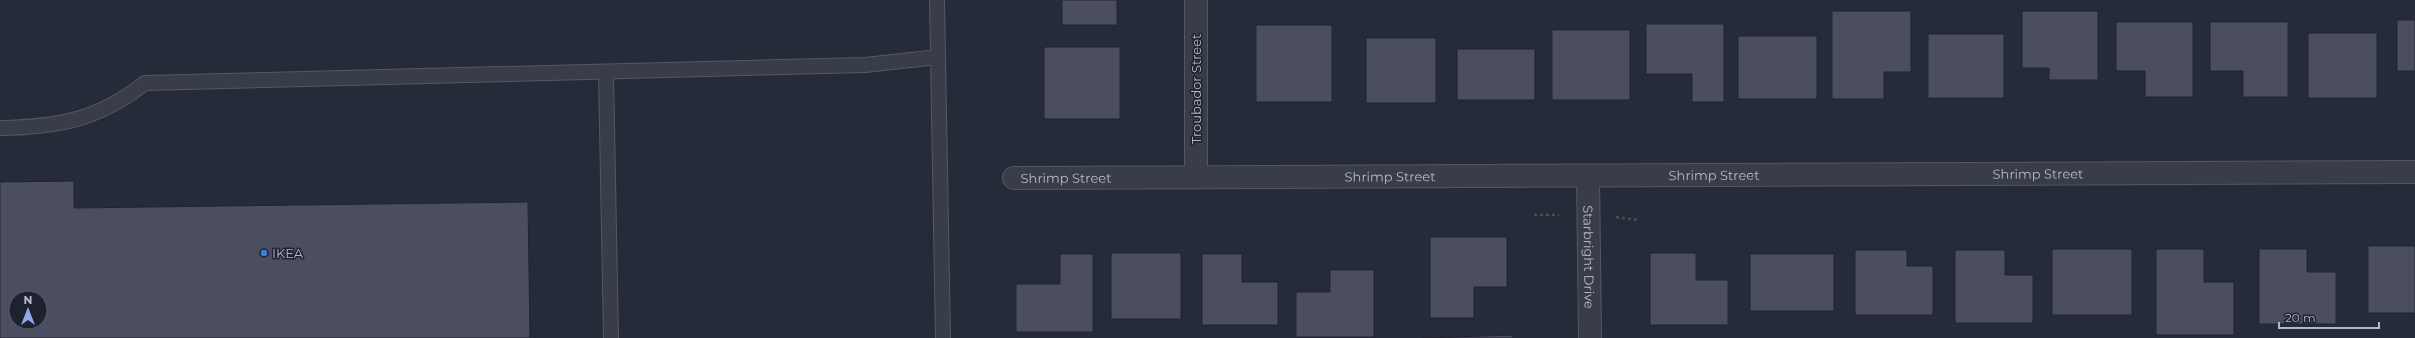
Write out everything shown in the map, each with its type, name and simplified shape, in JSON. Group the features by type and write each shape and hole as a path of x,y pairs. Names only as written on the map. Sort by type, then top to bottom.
{"street":[{"name":"Troubador Street","path":"1196,0 1196,177"},
{"name":"Shrimp Street","path":"1014,178 2415,172"},
{"name":"Starbright Drive","path":"1588,176 1590,338"}],"lane":[{"path":"937,0 943,338"},
{"path":"0,128 42,127 70,122 121,102 145,83 864,65 938,57"},
{"path":"606,72 611,338"}],"building":[{"path":"1062,0 1117,0 1117,25 1062,25"},
{"path":"1832,11 1911,11 1911,72 1884,72 1884,99 1832,99"},
{"path":"2022,11 2098,11 2098,80 2049,80 2049,68 2022,68"},
{"path":"2397,20 2415,20 2415,71 2397,71"},
{"path":"2116,22 2193,22 2193,97 2145,97 2145,71 2116,71"},
{"path":"2210,22 2288,22 2288,97 2243,97 2243,71 2210,71"},
{"path":"1646,24 1724,24 1724,102 1692,102 1692,74 1646,74"},
{"path":"1256,25 1332,25 1332,102 1256,102"},
{"path":"1552,30 1630,30 1630,100 1552,100"},
{"path":"2308,33 2377,33 2377,98 2308,98"},
{"path":"1928,34 2004,34 2004,98 1928,98"},
{"path":"1738,36 1817,36 1817,99 1738,99"},
{"path":"1366,38 1436,38 1436,103 1366,103"},
{"path":"1044,47 1120,47 1120,119 1044,119"},
{"path":"1457,49 1535,49 1535,100 1457,100"},
{"name":"IKEA","path":"74,181 74,208 528,202 530,338 0,338 0,182"},
{"path":"1430,237 1507,237 1507,287 1474,287 1474,318 1430,318"},
{"path":"2368,246 2415,246 2415,313 2368,313"},
{"path":"2052,249 2132,249 2132,315 2052,315"},
{"path":"2156,249 2204,249 2204,282 2234,282 2234,335 2156,335"},
{"path":"2259,249 2307,249 2307,272 2336,272 2336,324 2259,324"},
{"path":"1855,250 1907,250 1907,266 1933,266 1933,315 1855,315"},
{"path":"1955,250 2005,250 2005,275 2033,275 2033,323 1955,323"},
{"path":"1111,253 1181,253 1181,319 1111,319"},
{"path":"1650,253 1696,253 1696,280 1728,280 1728,325 1650,325"},
{"path":"1060,254 1093,254 1093,332 1016,332 1016,284 1060,284"},
{"path":"1202,254 1242,254 1242,282 1278,282 1278,325 1202,325"},
{"path":"1750,254 1834,254 1834,311 1750,311"},
{"path":"1330,270 1374,270 1374,337 1296,337 1296,292 1330,292"},
{"path":"1513,335 1513,338 1423,338"}],"place":[{"name":"IKEA","path":"264,253"}]}
